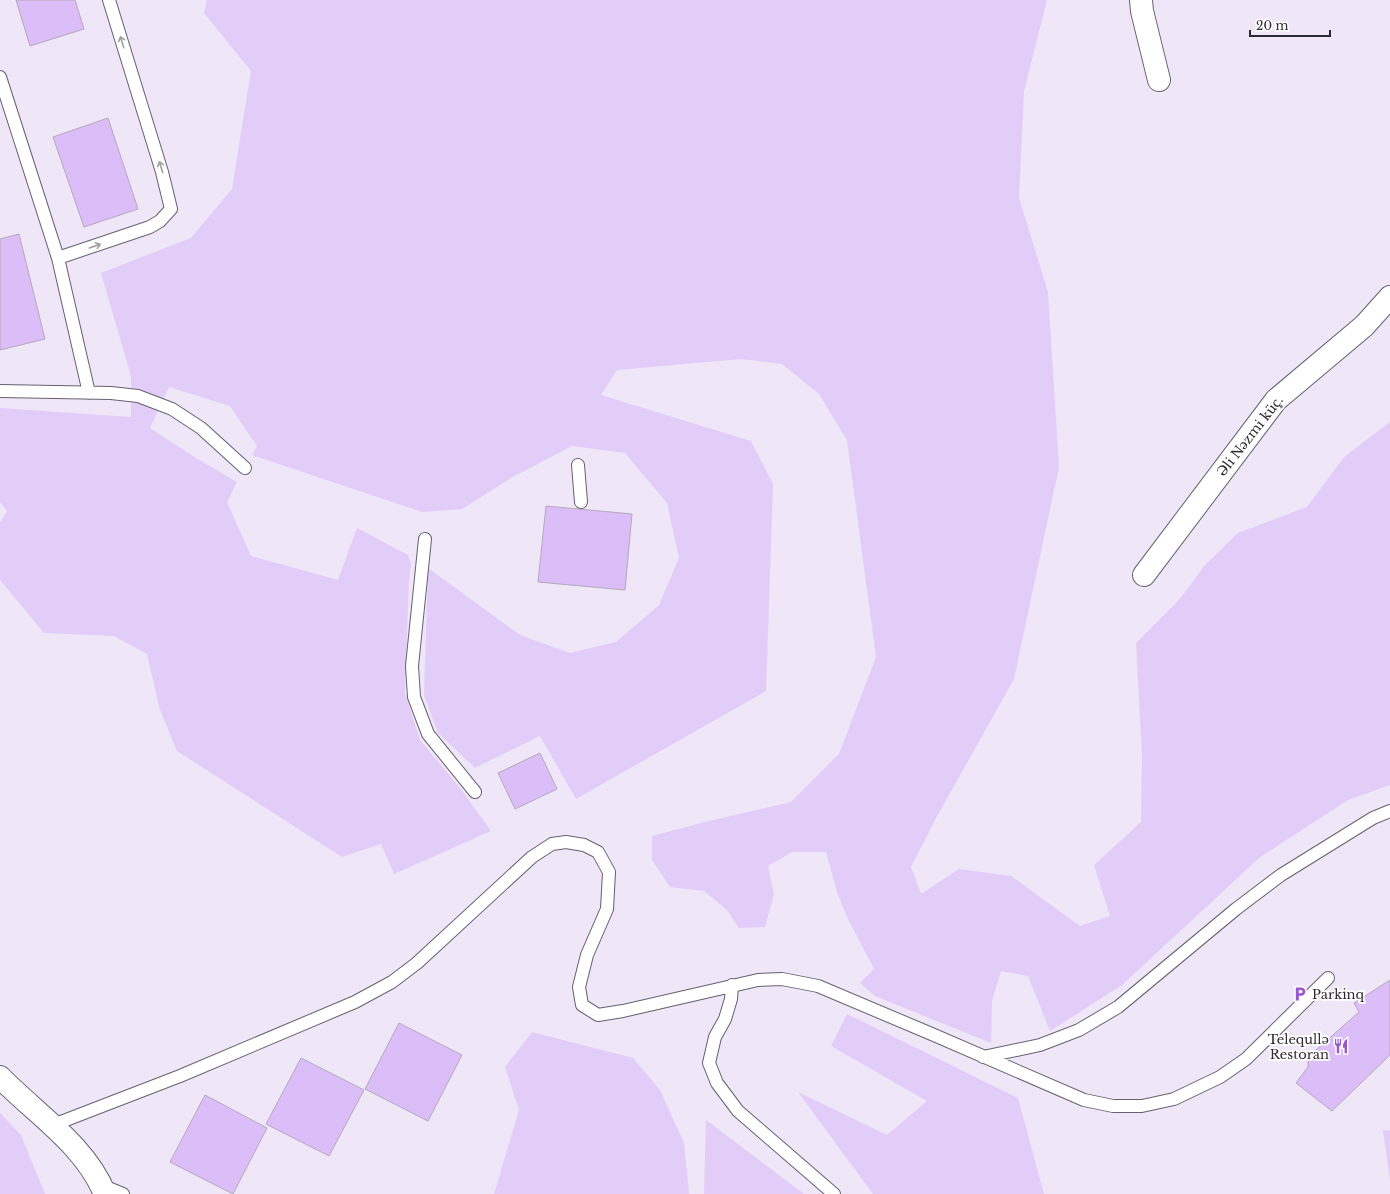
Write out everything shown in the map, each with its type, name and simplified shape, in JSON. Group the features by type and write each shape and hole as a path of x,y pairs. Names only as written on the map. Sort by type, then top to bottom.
{"street":[{"path":"1141,0 1142,11 1159,80"},
{"name":"Əli Nəzmi küç.","path":"1144,575 1276,400 1364,326 1390,297"},
{"path":"0,1078 18,1096 53,1125 83,1158 103,1189"}],"lane":[{"path":"58,258 150,227 160,221 171,209 162,172 108,0"},
{"path":"0,77 58,258 89,393"},
{"path":"0,391 111,393 138,396 172,409 201,428 245,468"},
{"path":"578,465 581,502"},
{"path":"425,539 412,666 414,697 428,734 475,792"},
{"path":"983,1057 1040,1045 1079,1030 1118,1007 1236,909 1281,875 1373,818 1390,811"},
{"path":"53,1125 180,1076 355,1002 386,985 417,963 532,857 552,844 566,842 584,845 598,852 609,872 607,909 587,955 579,987 582,1005 598,1015 623,1012 732,985 758,980 782,979 818,986 1084,1100 1113,1106 1142,1106 1174,1099 1220,1077 1246,1059 1328,978"},
{"path":"732,985 731,999 726,1019 715,1037 709,1063 717,1083 738,1111 834,1194"},
{"path":"103,1189 123,1194"}],"shaded area":[{"path":"207,0 1047,0 1024,91 1019,198 1048,292 1059,467 1014,679 935,820 911,867 921,894 959,869 1011,876 1080,926 1110,916 1094,865 1141,822 1142,756 1136,643 1179,600 1205,565 1238,533 1307,507 1344,457 1390,422 1390,785 1348,800 1259,858 1122,985 1050,1031 1028,976 1001,971 992,1001 991,1043 875,996 860,983 874,969 846,915 837,892 826,852 792,852 768,866 774,894 765,927 739,928 727,910 704,891 670,887 652,860 652,836 791,802 839,754 876,657 847,440 819,394 782,364 741,359 617,370 601,395 751,441 773,484 766,691 576,799 540,736 475,768 438,733 424,695 428,568 520,635 570,653 616,642 659,605 679,558 667,503 625,453 572,446 511,478 462,509 422,512 252,455 257,446 230,406 169,387 150,428 196,458 237,482 227,502 251,556 338,580 357,528 408,555 411,564 409,579 405,693 420,740 460,788 491,831 394,874 381,844 342,857 177,751 160,710 147,654 114,636 44,633 0,580 0,523 7,511 0,502 0,408 131,417 131,376 101,273 191,238 232,189 251,71 204,13"},
{"path":"847,1014 1018,1098 1044,1194 873,1194 798,1092 887,1135 927,1101 831,1046"},
{"path":"532,1032 633,1058 660,1090 684,1143 689,1194 494,1194 519,1110 505,1067"},
{"path":"0,1113 21,1135 45,1194 0,1194"},
{"path":"706,1120 804,1194 704,1194"},
{"path":"1390,1130 1390,1180 1383,1131"}],"building":[{"path":"16,0 75,0 84,29 30,46"},
{"path":"108,118 138,209 84,227 53,137"},
{"path":"19,234 45,339 0,350 0,239"},
{"path":"546,506 632,514 625,590 538,582"},
{"path":"540,753 557,789 515,809 498,773"},
{"path":"1390,980 1390,1055 1332,1111 1296,1083 1308,1067 1308,1057 1359,1012 1354,1003"},
{"path":"399,1023 462,1055 428,1121 365,1089"},
{"path":"301,1058 364,1090 329,1156 266,1124"},
{"path":"205,1095 267,1128 233,1194 170,1162"}],"place":[{"name":"Parkinq","path":"1300,994"},
{"name":"Telequllə Restoran","path":"1341,1046"}]}
